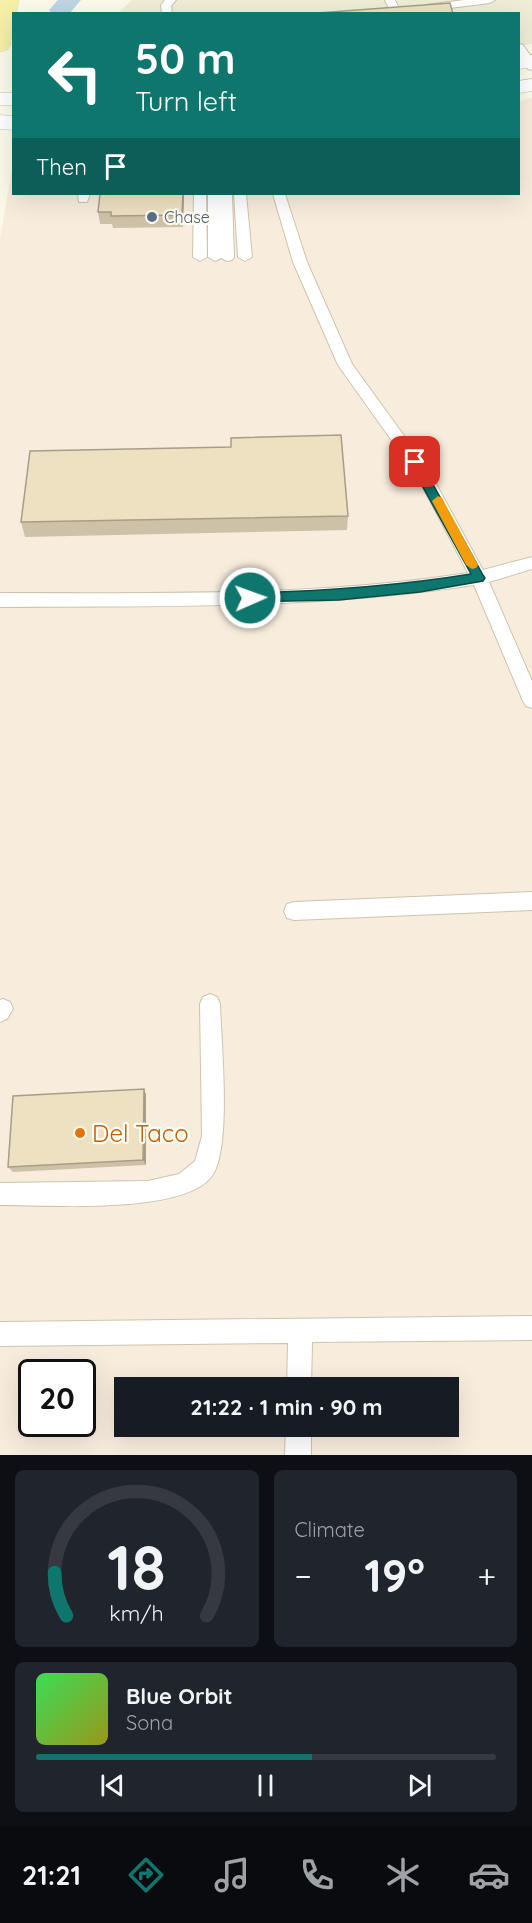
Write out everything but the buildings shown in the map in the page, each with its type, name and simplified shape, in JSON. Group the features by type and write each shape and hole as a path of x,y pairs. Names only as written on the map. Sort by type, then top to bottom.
{"main road":[{"path":"0,46 9,0"}],"lane":[{"path":"390,0 400,11 489,0"},
{"path":"200,195 200,257"},
{"path":"214,195 221,257 226,195"},
{"path":"240,195 245,257"},
{"path":"279,195 300,262 345,365 423,473 479,578 532,700"},
{"path":"0,600 228,599 339,595 420,587 479,578 532,563"},
{"path":"294,911 532,901"},
{"path":"0,1194 148,1192 184,1184 204,1168 213,1136 210,1004"},
{"path":"0,1334 532,1328"},
{"path":"299,1377 300,1332"},
{"path":"298,1455 299,1437"}],"shaded area":[{"path":"132,0 532,0 532,44 520,46 520,12 119,12"},
{"path":"532,98 532,1455 0,1455 0,239 12,169 12,195 520,195 520,101"}],"waterway":[{"path":"60,10 70,0"}],"slow traffic":[{"path":"438,501 472,565"}],"place":[{"name":"Chase","path":"152,217"},
{"name":"Del Taco","path":"80,1133"}],"route":[{"path":"250,598 339,595 420,587 479,578 415,462"}]}
